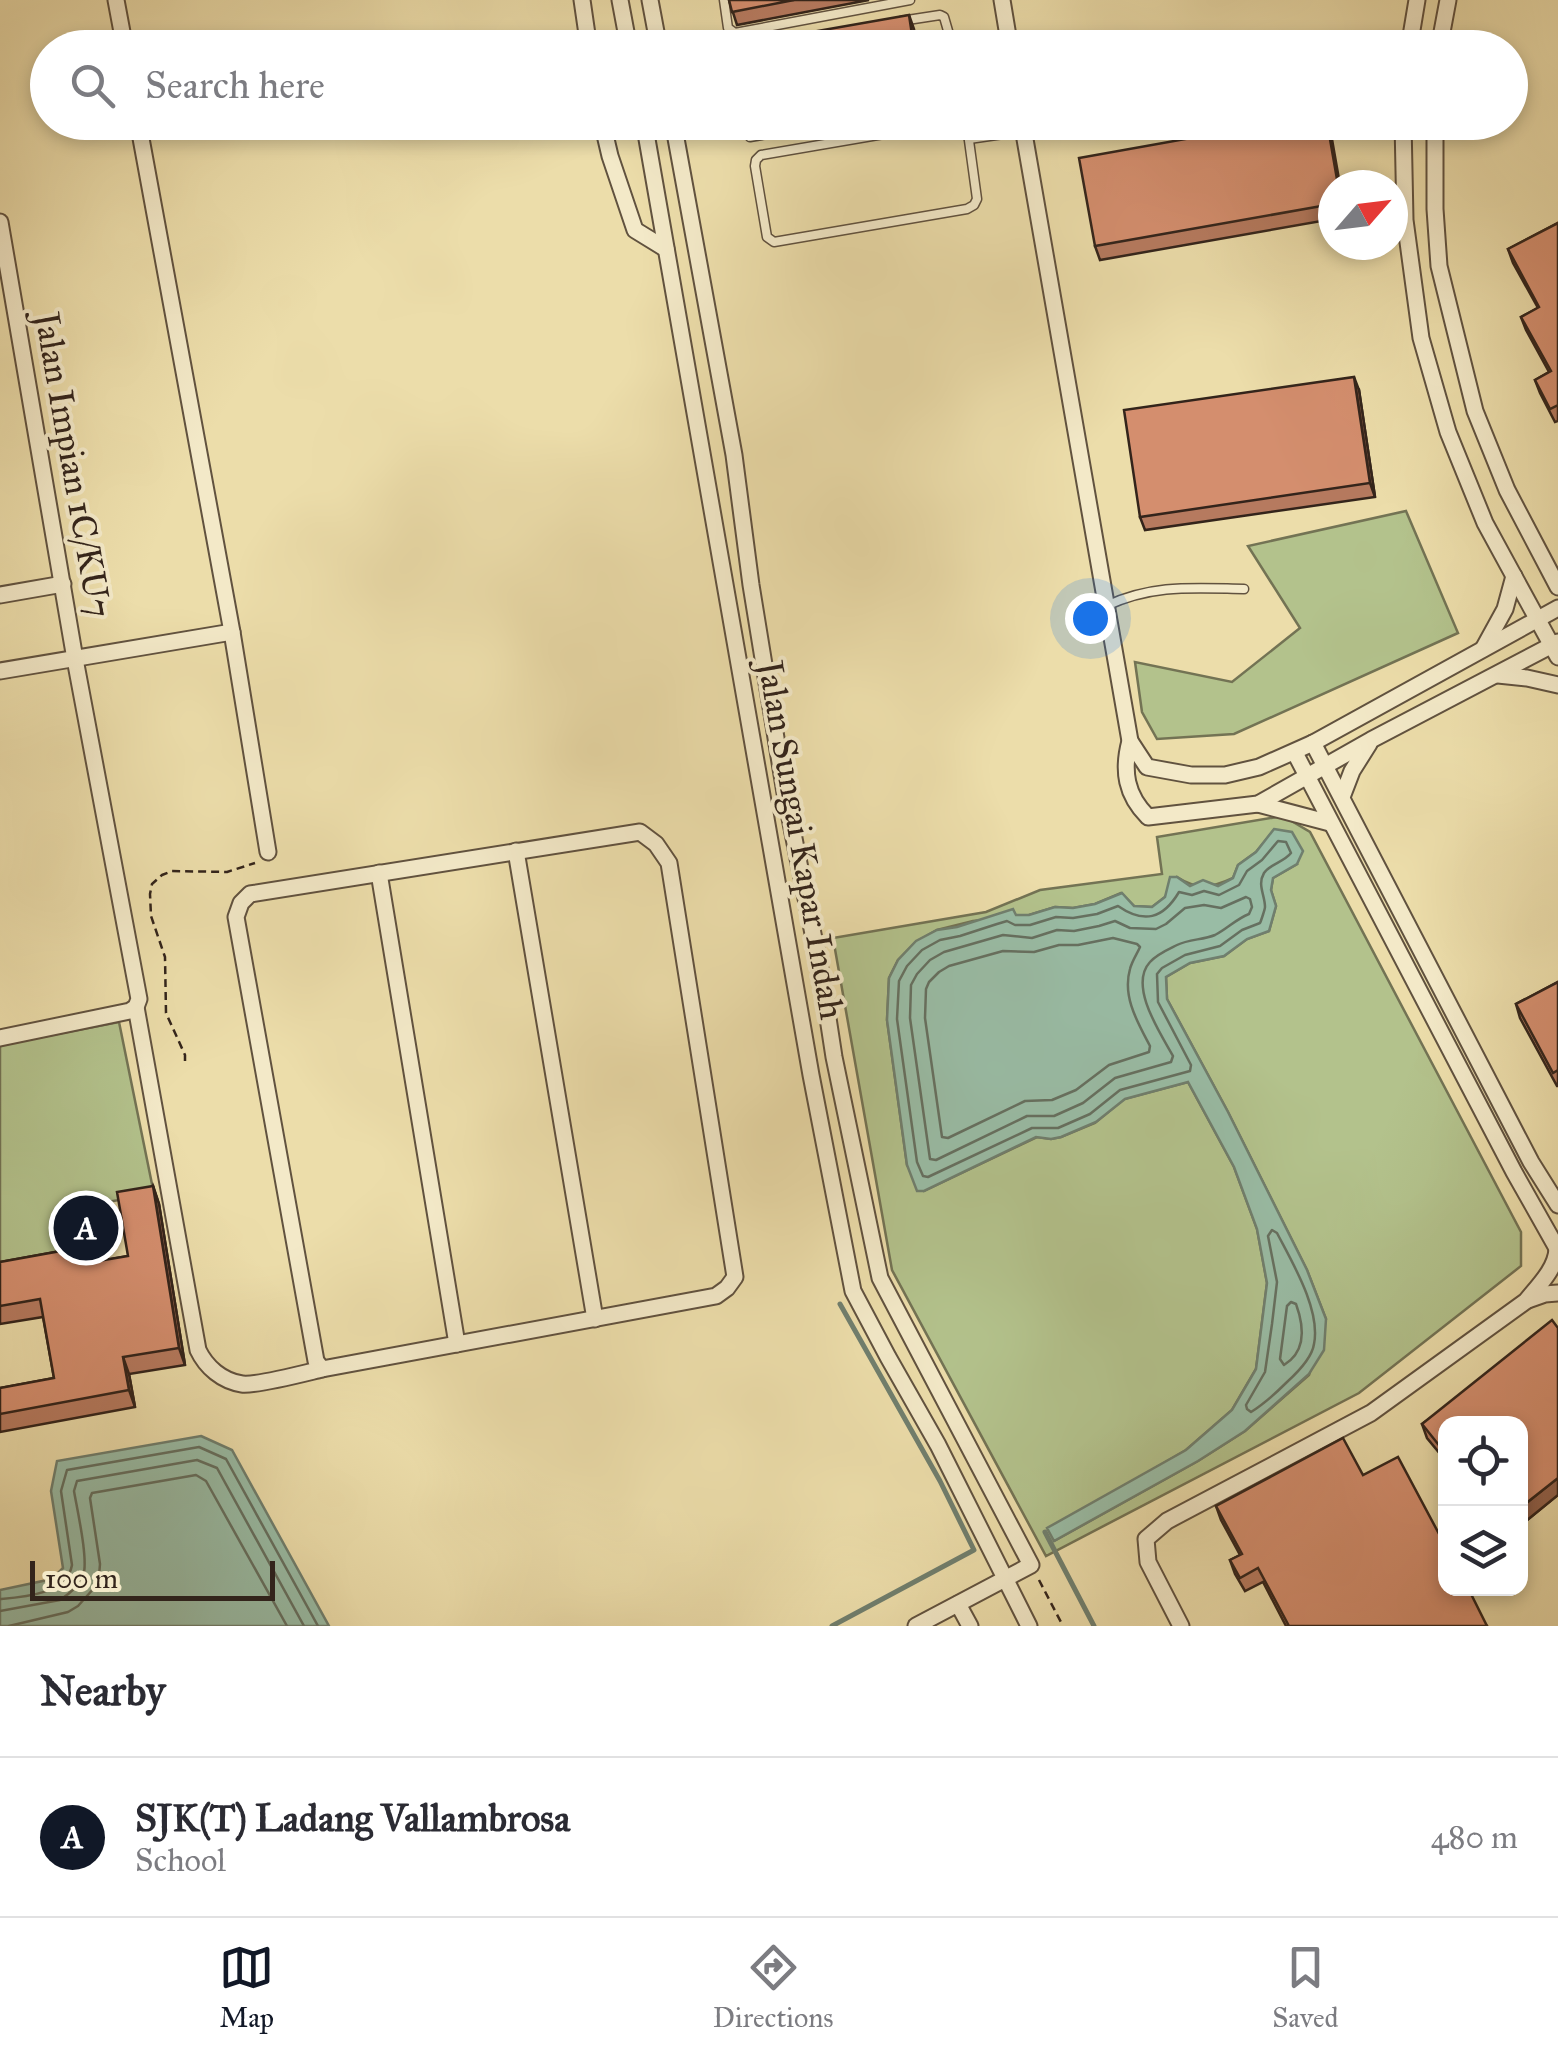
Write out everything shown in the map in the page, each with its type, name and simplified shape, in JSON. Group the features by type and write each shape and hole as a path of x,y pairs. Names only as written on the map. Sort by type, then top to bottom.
{"street":[{"path":"116,0 121,30"},
{"path":"582,0 586,30"},
{"path":"620,0 626,30"},
{"path":"650,0 656,30"},
{"path":"1002,0 1007,30"},
{"path":"1412,30 1417,0"},
{"path":"1443,30 1448,0"},
{"path":"141,140 232,632 263,857"},
{"path":"606,140 636,230 666,250"},
{"name":"Jalan Sungai Kapar Indah","path":"647,140 804,1037 854,1291 938,1445 1004,1579"},
{"name":"Jalan Sungai Kapar Indah","path":"676,140 734,455 785,793 880,1278 1031,1565"},
{"path":"1026,140 1115,602 1130,741 1124,761 1135,804 1148,816 1258,804 1371,740 1556,648 1486,522 1448,432 1421,338 1405,220 1403,140"},
{"path":"1435,140 1439,266 1475,411 1507,490 1558,587"},
{"name":"Jalan Impian 1C/KU7","path":"0,222 198,1350 210,1369 244,1384 716,1296 735,1277 669,863 656,844 640,832 516,852"},
{"path":"1484,649 1505,609 1514,576"},
{"path":"0,596 63,584"},
{"path":"1130,741 1147,766 1225,775 1259,767 1295,753 1558,608"},
{"path":"0,671 232,632"},
{"path":"1498,675 1558,685"},
{"path":"1345,802 1352,771 1371,740"},
{"path":"1313,743 1531,1162 1558,1205"},
{"path":"1295,753 1558,1250 1526,1301"},
{"path":"1258,804 1335,830"},
{"path":"322,1370 316,1361 236,916 250,894 516,852 595,1319"},
{"path":"380,873 457,1344"},
{"path":"0,1038 136,1007"},
{"path":"1181,1626 1148,1562 1146,1539 1167,1521 1372,1413 1526,1301 1558,1293"},
{"path":"916,1626 1031,1565"},
{"path":"1004,1579 1029,1626"},
{"path":"958,1604 967,1625"}],"lane":[{"path":"724,0 731,30"},
{"path":"751,30 910,0"},
{"path":"884,24 940,15 949,30"},
{"path":"849,140 762,155 756,160 768,237 774,242 967,209 977,198 969,140"},
{"path":"1115,602 1158,588 1244,589"}],"path":[{"path":"185,1062 166,1013 166,957 150,916 152,884 172,871 228,872 263,857"},
{"path":"1031,1565 1063,1626"}],"shaded area":[{"path":"1406,511 1458,633 1234,734 1157,739 1142,712 1135,662 1232,682 1300,628 1248,546"},
{"path":"1283,816 1310,832 1521,1232 1521,1266 1359,1393 1046,1556 892,1270 833,938 986,912 1040,890 1162,874 1157,837","holes":["1274,830 1297,864 1273,878 1271,890 1276,906 1269,931 1247,939 1224,956 1190,963 1166,977 1167,999 1307,1270 1326,1319 1309,1375 1245,1431 1054,1541 1145,1474 1186,1450 1232,1410 1256,1369 1267,1283 1257,1229 1234,1167 1188,1082 1124,1099 1095,1123 1061,1137 1037,1137 924,1191 907,1165 887,1020 889,978 898,960 916,942 937,930 1055,907 1095,904 1121,893 1134,906 1152,907 1165,897 1177,877 1198,886 1233,878 1238,865 1256,852"]},
{"path":"119,1022 154,1194 78,1207 84,1250 0,1265 0,1045"}],"water":[{"path":"1274,829 1292,832 1303,851 1297,864 1273,878 1271,890 1276,906 1269,931 1247,939 1224,956 1190,963 1166,977 1167,999 1307,1270 1326,1319 1324,1350 1309,1374 1245,1431 1054,1541 1047,1528 1186,1450 1232,1410 1256,1369 1267,1283 1257,1229 1234,1167 1188,1082 1125,1099 1096,1122 1061,1137 1036,1137 917,1191 907,1165 887,1020 889,978 898,960 916,941 937,930 1013,909 1016,915 1029,915 1055,907 1095,904 1122,893 1134,906 1152,907 1165,897 1170,877 1190,886 1203,880 1218,886 1233,878 1238,865 1256,852"},
{"path":"201,1436 232,1450 329,1626 0,1626 0,1590 52,1579 63,1568 51,1491 57,1461"}],"building":[{"path":"729,0 794,0 732,12"},
{"path":"909,15 911,30 823,30"},
{"path":"1180,140 1330,140 1335,170 1318,170 1318,207 1095,246 1079,158"},
{"path":"1558,223 1558,405 1550,409 1535,380 1551,371 1521,317 1539,307 1508,249"},
{"path":"1354,377 1370,483 1140,517 1124,410"},
{"path":"1558,982 1558,1070 1553,1073 1516,1004"},
{"path":"153,1186 179,1348 123,1357 129,1390 0,1414 0,1388 54,1378 40,1299 0,1306 0,1262 83,1247 86,1263 128,1256 117,1192"},
{"path":"1552,1320 1558,1328 1558,1478 1528,1502 1528,1416 1438,1416 1438,1444 1422,1424"},
{"path":"1343,1438 1363,1475 1398,1457 1438,1532 1438,1596 1472,1596 1487,1626 1289,1626 1258,1568 1240,1578 1230,1560 1242,1554 1216,1506"}],"waterway":[{"path":"832,1626 974,1550 940,1481 840,1304"},
{"path":"1045,1532 1094,1626"}],"place":[{"name":"SJK(T) Ladang Vallambrosa","path":"86,1228"}]}
